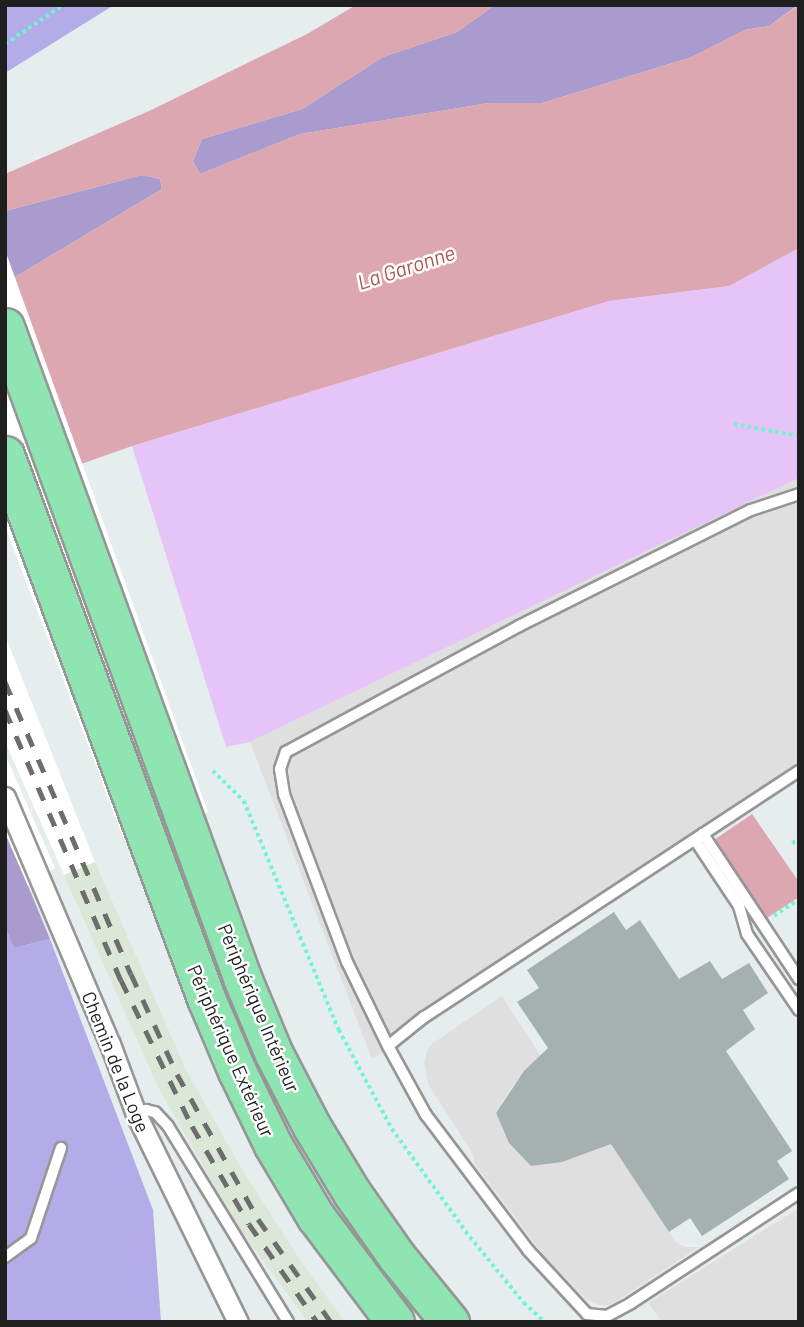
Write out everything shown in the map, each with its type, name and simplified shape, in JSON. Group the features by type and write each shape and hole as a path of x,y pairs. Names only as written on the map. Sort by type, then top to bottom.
{"highway":[{"name":"Périphérique Intérieur","path":"5,327 243,980 274,1054 312,1127 359,1204 450,1322"},
{"name":"Périphérique Extérieur","path":"5,455 206,998 273,1145 316,1217 395,1322"}],"street":[{"name":"Chemin de la Loge","path":"5,797 136,1114 238,1322"}],"lane":[{"path":"799,494 751,510 519,626 286,752 280,769 284,794 347,962 388,1046 426,1115 528,1250 587,1314 609,1319 799,1193"},
{"path":"388,1046 435,1009 799,771"},
{"path":"699,837 799,979"},
{"path":"699,837 739,906 747,934 799,1010"},
{"path":"136,1114 146,1110 155,1112 168,1126 288,1322"},
{"path":"5,1257 32,1238 61,1148"}],"path":[{"path":"5,44 63,5"},
{"path":"734,424 799,436"},
{"path":"213,771 244,801 339,1030 392,1129 470,1237 524,1303 545,1322"},
{"path":"792,843 799,839"},
{"path":"762,924 799,899"}],"shaded area":[{"path":"5,5 114,5 5,73"},
{"path":"495,5 798,5 769,26 745,30 692,57 542,103 489,103 300,134 200,174 193,161 202,139 302,109 383,57 457,32"},
{"path":"142,175 160,179 162,189 5,283 5,211"},
{"path":"799,248 799,478 250,742 226,747 132,446 609,301 729,286"},
{"path":"799,478 799,778 372,1059 250,742"},
{"path":"5,635 95,862 186,1070 241,1168 300,1260 345,1322 308,1322 236,1224 158,1087 5,742"},
{"path":"5,830 50,939 14,948 5,927"},
{"path":"5,927 14,948 50,939 153,1210 161,1322 5,1322"},
{"path":"502,996 540,1055 511,1088 496,1113 509,1143 531,1166 574,1158 611,1143 677,1243 685,1247 699,1247 611,1305 599,1305 587,1300 545,1257 474,1163 473,1154 428,1084 424,1062 429,1046"},
{"path":"799,1208 799,1322 662,1322 648,1303"}],"water":[{"name":"La Garonne","path":"356,5 495,5 457,32 383,57 302,109 202,139 193,161 200,174 300,134 489,103 542,103 692,57 745,30 769,26 799,5 799,248 729,286 609,301 132,446 5,491 5,283 162,189 160,179 142,175 5,211 5,174 149,111 307,34"},
{"path":"752,814 799,882 799,897 767,918 714,840"}],"pier":[{"path":"5,250 208,812 124,840 5,526"},
{"path":"5,635 95,862 64,875 5,742"},
{"path":"5,754 55,868 28,886 5,833"}],"building":[{"path":"614,912 626,930 640,920 679,979 710,961 722,979 749,963 768,993 743,1010 755,1029 726,1051 792,1151 777,1161 789,1179 702,1236 690,1218 669,1232 611,1144 562,1162 531,1166 509,1143 496,1113 524,1071 548,1048 517,1002 539,988 527,970"}],"railway":[{"path":"5,682 177,1074 258,1219 331,1322"},
{"path":"5,710 121,980 192,1126 249,1224 317,1322"}]}
